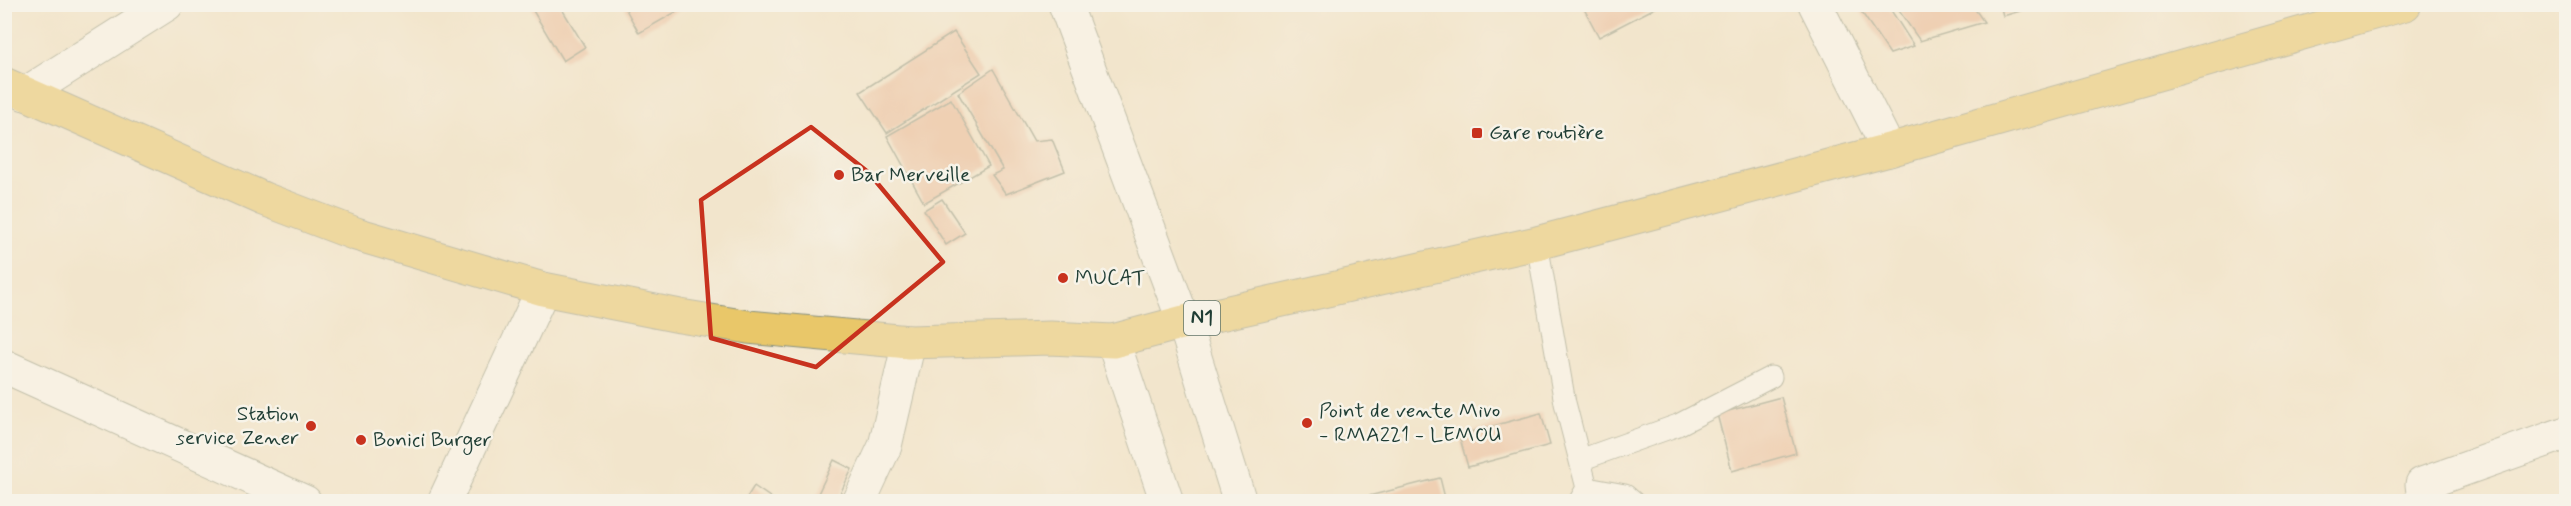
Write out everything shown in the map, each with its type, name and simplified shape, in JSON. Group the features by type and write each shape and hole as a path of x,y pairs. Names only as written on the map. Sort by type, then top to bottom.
{"highway":[{"name":"N1","path":"15,89 264,200 356,234 543,289 748,327 909,342 1050,338 1113,341 1184,322 1536,243 1889,150 2405,4"}],"street":[{"path":"15,89 167,4"},
{"path":"1065,4 1184,322 1240,501"},
{"path":"1815,4 1889,150"},
{"path":"444,501 543,289"},
{"path":"1113,341 1167,501"},
{"path":"859,501 885,446 909,342"},
{"path":"4,366 305,501"},
{"path":"2424,501 2422,484 2566,433"}],"lane":[{"path":"1536,243 1565,403 1580,460 1583,494 1625,495 1633,501"},
{"path":"1580,460 1678,425 1771,377"}],"highlighted area":[{"path":"811,127 868,172 943,262 816,367 711,338 701,200"}],"building":[{"path":"529,4 559,4 585,47 563,61"},
{"path":"623,4 690,4 639,33"},
{"path":"1856,4 1887,4 1914,46 1890,54"},
{"path":"2000,4 2041,4 2041,5 2003,16"},
{"path":"1582,5 1661,5 1599,37"},
{"path":"1895,5 1972,5 1984,22 1920,41"},
{"path":"954,32 981,73 887,133 860,92"},
{"path":"993,69 1034,141 1052,139 1065,171 1006,194 992,175 1003,170 958,93"},
{"path":"951,99 989,166 924,203 887,136"},
{"path":"942,199 965,233 946,245 924,210"},
{"path":"1781,397 1796,453 1732,471 1717,414"},
{"path":"1541,413 1550,445 1468,467 1459,435"},
{"path":"834,460 852,469 836,502 814,502"},
{"path":"1440,478 1446,502 1349,502 1349,501"},
{"path":"754,486 777,502 744,502"}],"place":[{"name":"Gare routière","path":"1477,133"},
{"name":"Bar Merveille","path":"839,175"},
{"name":"MUCAT","path":"1063,278"},
{"name":"Point de vente Mivo - RMA221 - LEMOU","path":"1307,423"},
{"name":"Station service Zener","path":"311,426"},
{"name":"Bonici Burger","path":"361,440"}]}
